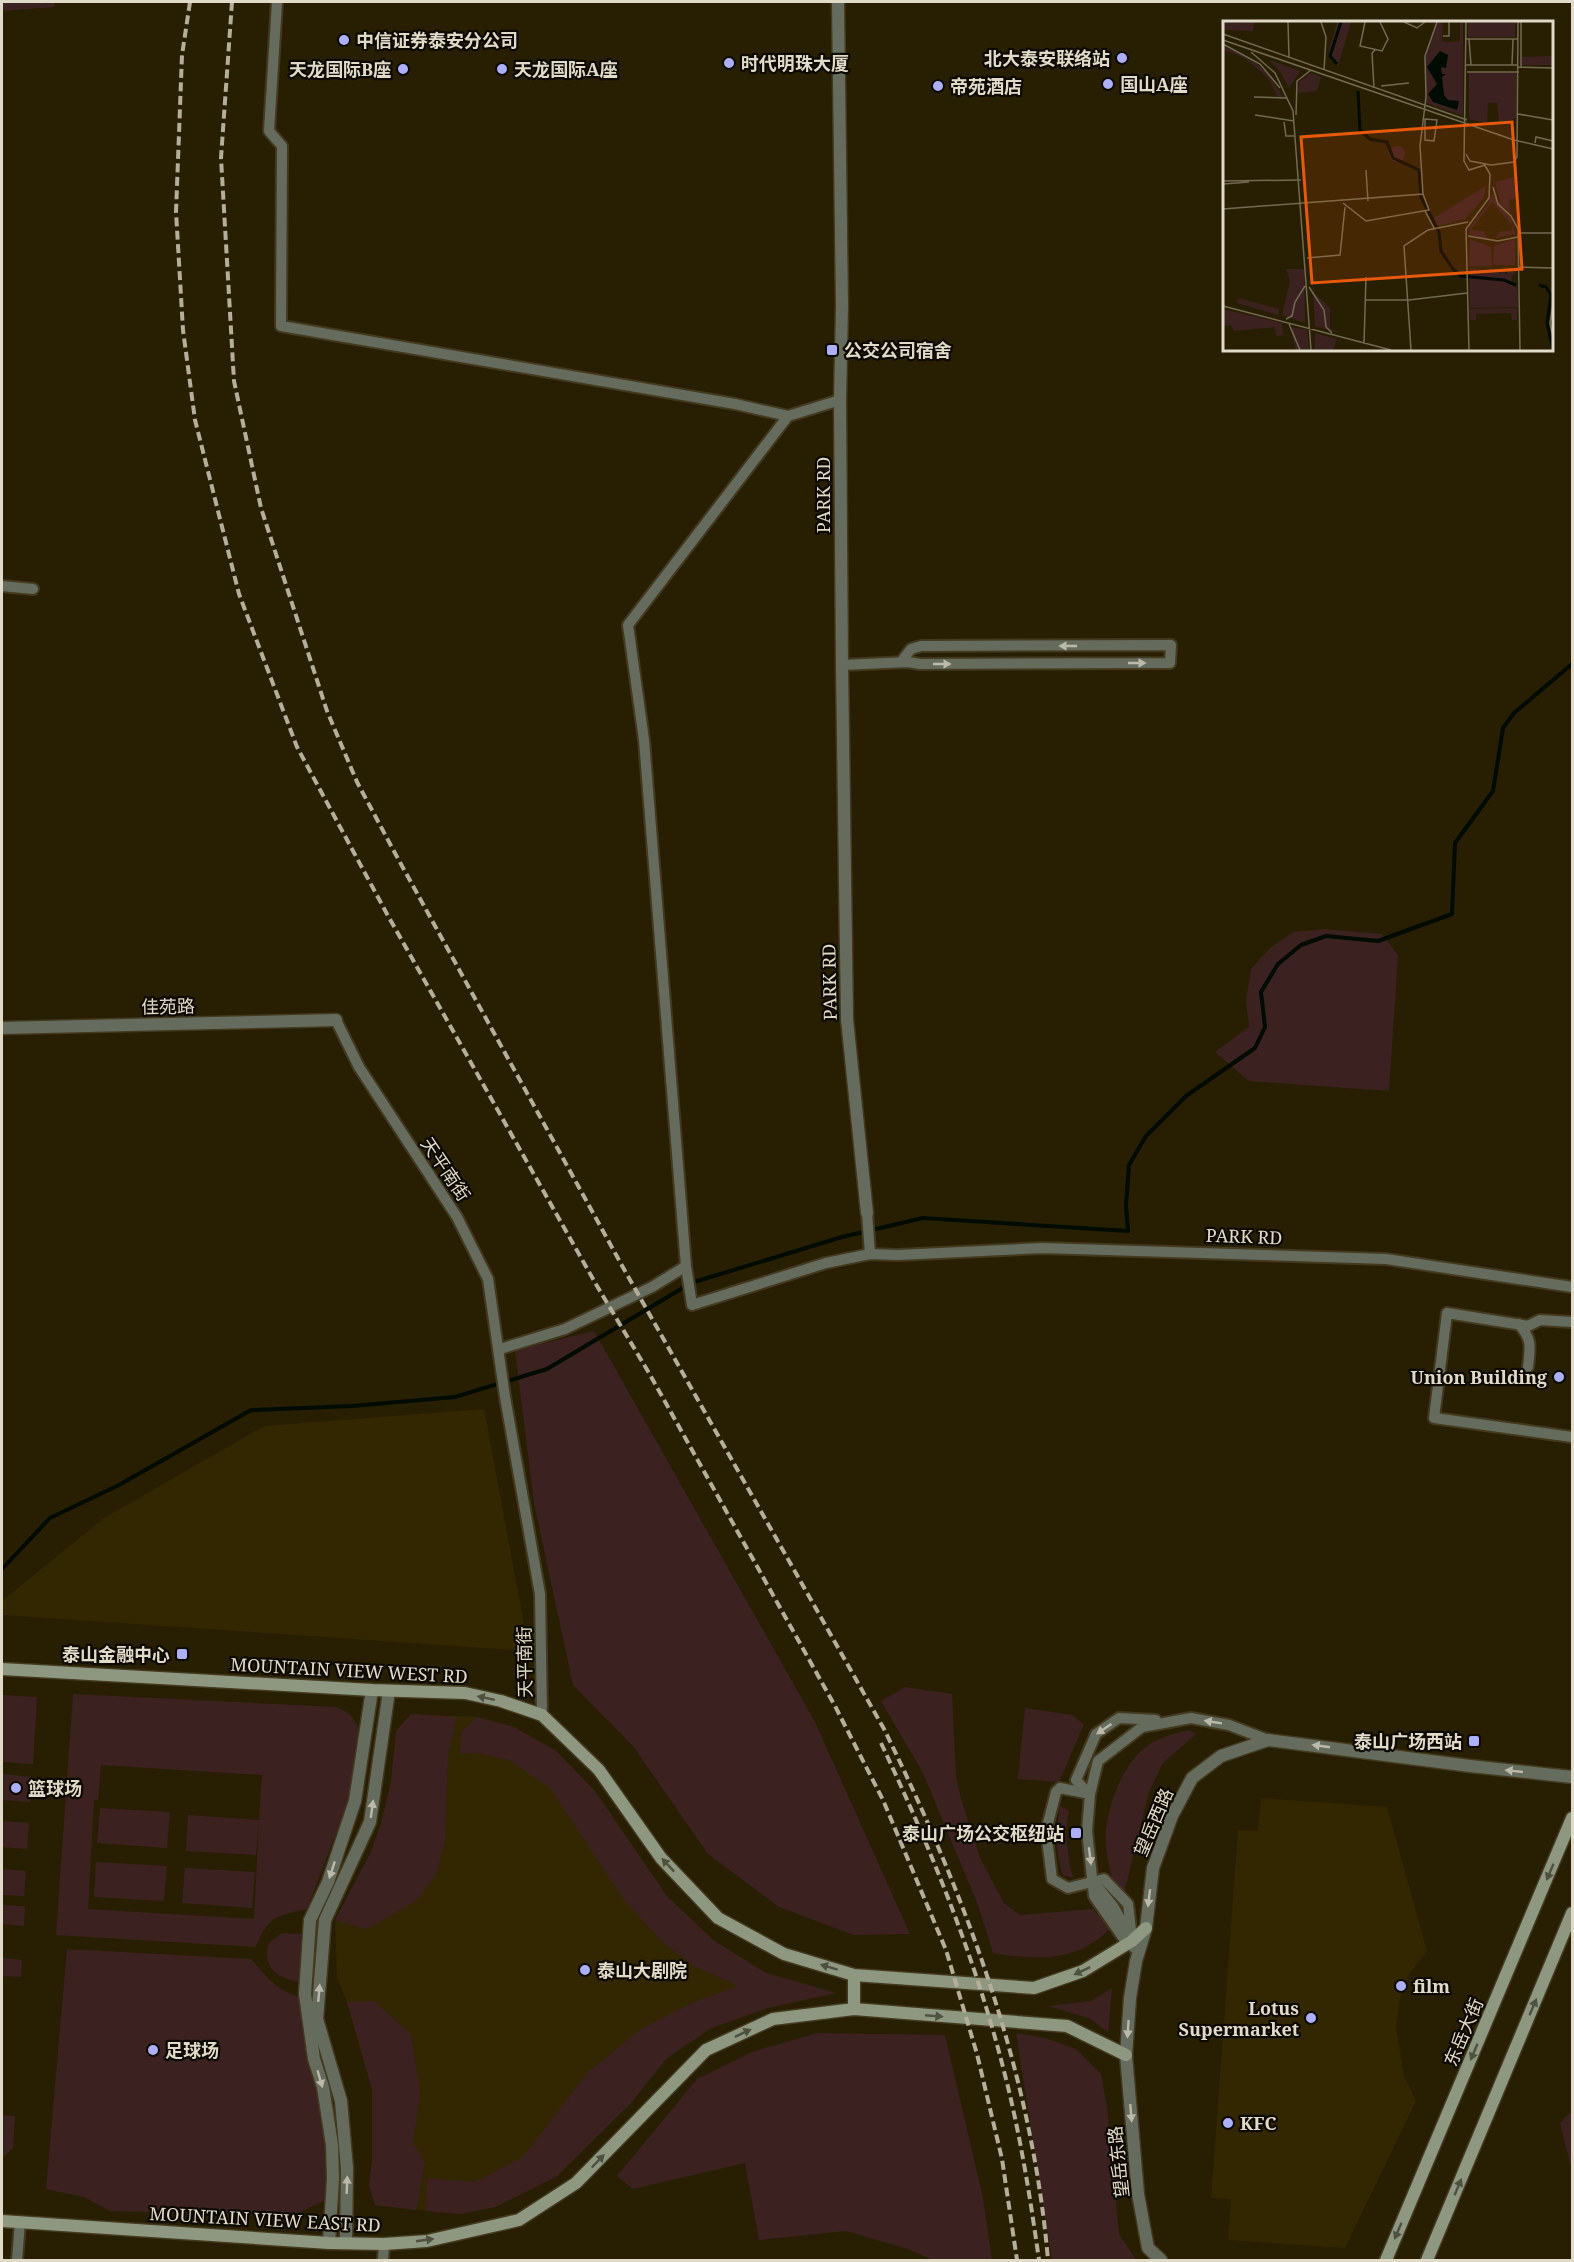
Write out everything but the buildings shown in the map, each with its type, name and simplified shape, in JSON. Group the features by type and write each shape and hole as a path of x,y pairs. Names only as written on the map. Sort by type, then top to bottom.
{"main road":[{"name":"MOUNTAIN VIEW WEST RD","path":"2,1669 372,1690 465,1693 501,1701 542,1715 599,1770 661,1858 718,1918 784,1954 854,1975 1034,1988 1083,1971 1132,1941 1146,1928"},
{"name":"东岳大街","path":"1386,2260 1572,1818"},
{"path":"1427,2260 1572,1913"},
{"path":"854,1975 854,2009"},
{"name":"MOUNTAIN VIEW EAST RD","path":"2,2221 329,2243 384,2244 427,2241 519,2220 576,2183 706,2050 773,2019 854,2009 1067,2026 1126,2055"}],"street":[{"path":"277,2 269,130 282,146 281,326 735,404 788,416 840,400"},
{"name":"PARK RD","path":"838,2 842,306 840,400 842,665 847,1018 869,1249 898,1255 1043,1248 1386,1259 1572,1287"},
{"path":"788,416 628,625 644,740 686,1271 692,1305 869,1249"},
{"path":"2,586 33,589"},
{"path":"842,665 901,662 920,664 1170,663 1171,645 921,646 910,649 901,662"},
{"name":"佳苑路","path":"2,1028 336,1020"},
{"name":"天平南街","path":"336,1020 359,1067 458,1217 489,1278 505,1396 540,1594 542,1715"},
{"path":"500,1349 566,1329 686,1271"},
{"path":"1572,1322 1550,1319 1540,1320 1528,1326 1447,1313 1434,1418 1572,1437"},
{"path":"1519,1324 1528,1336 1530,1347 1528,1367"},
{"path":"329,2243 333,2179 332,2145 322,2087 314,2059 304,1994 310,1920 328,1882 355,1801 372,1690"},
{"path":"346,2243 347,2168 341,2101 317,2019 325,1920 370,1822 389,1690"},
{"path":"1090,1794 1076,1780 1096,1734 1119,1718 1180,1720"},
{"path":"1136,1960 1132,1941 1113,1906 1092,1881 1087,1832 1090,1794 1098,1761 1142,1727 1191,1718 1229,1725 1268,1740"},
{"name":"望岳西路","path":"1126,2055 1130,1998 1136,1960 1146,1928 1153,1868 1172,1816 1192,1778 1221,1756 1268,1740 1572,1777"},
{"path":"1090,1794 1060,1788 1056,1792 1046,1831 1052,1879 1068,1888 1092,1881"},
{"name":"望岳东路","path":"1126,2055 1138,2194 1148,2248 1161,2260"},
{"path":"17,2260 20,2222"},
{"path":"383,2260 384,2244"}],"shaded area":[{"path":"2,2 54,2 54,7 2,11"},
{"path":"1324,929 1382,934 1398,955 1389,1091 1249,1081 1215,1052 1249,1027 1246,1001 1251,969 1271,947 1294,932"},
{"path":"594,1331 815,1722 910,1934 854,1935 779,1907 708,1854 633,1746 573,1685 534,1503 515,1350"},
{"path":"484,1409 529,1651 2,1615 2,1601 104,1518 264,1426"},
{"path":"905,1687 952,1694 956,1776 961,1799 981,1860 1004,1903 1020,1915 1093,1909 1111,1928 1098,1939 1078,1950 1054,1956 1029,1957 993,1953 978,1905 923,1773 881,1701"},
{"path":"73,1694 336,1707 350,1714 358,1726 358,1742 349,1800 307,1909 274,1919 265,1929 255,1947 56,1935","holes":["101,1765 262,1775 254,1919 88,1909 94,1800 98,1800"]},
{"path":"2,1695 37,1697 33,1764 2,1762"},
{"path":"1025,1708 1072,1715 1084,1724 1059,1782 1018,1779"},
{"path":"411,1714 477,1717 514,1727 556,1751 595,1791 666,1895 713,1940 766,1973 836,1993 768,2008 711,2028 666,2059 630,2104 556,2177 495,2207 460,2214 375,2205 369,2185 372,2161 372,2089 347,2002 337,1979 335,1920 370,1854 381,1824 391,1782 396,1731"},
{"path":"411,1714 457,1717 448,1754 445,1841 436,1875 416,1901 367,1929 335,1920 370,1854 381,1824 391,1782 396,1731"},
{"path":"477,1717 514,1727 556,1751 595,1791 666,1895 713,1940 766,1973 836,1993 768,2008 711,2028 666,2059 630,2104 556,2177 495,2207 460,2214 426,2211 427,2178 475,2182 523,2157 588,2072 641,2029 694,2002 738,1986 694,1966 661,1941 622,1897 550,1788 509,1760 478,1753 460,1754 461,1732"},
{"path":"1189,1730 1196,1734 1163,1763 1149,1792 1124,1893 1116,1891 1108,1863 1106,1834 1110,1807 1120,1781 1127,1768 1148,1745"},
{"name":"篮球场","path":"2,1774 32,1777 30,1802 2,1800"},
{"name":"Lotus Supermarket","path":"1261,1798 1387,1807 1427,1951 1410,1973 1400,1999 1396,2027 1404,2076 1416,2101 1345,2248 1228,2240 1231,2199 1211,2198 1238,1830 1258,1831"},
{"path":"1060,1806 1069,1811 1067,1845 1073,1878 1063,1875 1057,1849"},
{"path":"100,1808 170,1812 167,1848 97,1843"},
{"path":"188,1815 259,1820 256,1855 186,1851"},
{"name":"篮球场","path":"2,1821 29,1823 27,1849 2,1847"},
{"path":"96,1862 167,1866 164,1901 94,1897"},
{"path":"185,1868 255,1872 252,1908 182,1903"},
{"path":"2,1869 26,1871 24,1896 2,1895"},
{"path":"2,1905 25,1906 24,1926 2,1924"},
{"path":"282,1933 303,1934 299,1982 278,1974 268,1962 269,1944"},
{"path":"67,1949 251,1959 278,1986 300,1997 329,2121 326,2200 291,2216 110,2211 84,2197 46,2189"},
{"path":"2,1958 22,1960 21,1977 2,1976"},
{"path":"1112,1988 1108,2032 1089,2018 1048,2006 1091,2001"},
{"path":"374,2001 411,2034 420,2093 413,2143 425,2163 416,2210 375,2205 369,2185 372,2161 372,2089 347,2002"},
{"path":"817,2033 945,2035 983,2198 992,2260 933,2260 908,2249 846,2231 759,2240 745,2163 633,2189 617,2176 697,2079 752,2052"},
{"path":"1016,2033 1045,2038 1076,2049 1101,2074 1107,2108 1119,2234 1136,2260 1052,2260"},
{"path":"1572,2111 1572,2171 1560,2123"},
{"path":"2,2115 15,2116 13,2148 2,2158"}],"waterway":[{"path":"2,1569 50,1518 119,1485 251,1410 352,1406 455,1397 547,1369 691,1283 842,1237 923,1218 1128,1231 1126,1205 1129,1165 1146,1136 1186,1096 1255,1048 1265,1027 1261,992 1278,964 1301,945 1326,936 1378,941 1452,914 1455,843 1493,791 1503,728 1514,713 1572,664"}],"railway":[{"path":"190,2 182,55 176,212 183,330 195,420 239,594 297,747 387,914 597,1286 649,1373 835,1706 883,1800 946,1950 977,2054 1002,2159 1017,2260"},
{"path":"232,2 221,158 234,381 261,508 327,711 357,782 396,855 625,1271 884,1729 914,1792 968,1921 1011,2054 1040,2190 1048,2260"},
{"path":"881,1743 934,1863 980,1987 1010,2094 1039,2260"}],"place":[{"name":"中信证券泰安分公司","path":"344,40"},
{"name":"北大泰安联络站","path":"1122,58"},
{"name":"时代明珠大厦","path":"729,63"},
{"name":"天龙国际B座","path":"403,69"},
{"name":"天龙国际A座","path":"502,69"},
{"name":"国山A座","path":"1108,84"},
{"name":"帝苑酒店","path":"938,86"},
{"name":"公交公司宿舍","path":"832,350"},
{"name":"Union Building","path":"1559,1377"},
{"name":"泰山金融中心","path":"182,1654"},
{"name":"泰山广场西站","path":"1474,1741"},
{"name":"篮球场","path":"16,1788"},
{"name":"泰山广场公交枢纽站","path":"1076,1833"},
{"name":"泰山大剧院","path":"585,1970"},
{"name":"film","path":"1401,1986"},
{"name":"Lotus Supermarket","path":"1311,2018"},
{"name":"足球场","path":"153,2050"},
{"name":"KFC","path":"1228,2123"}]}
